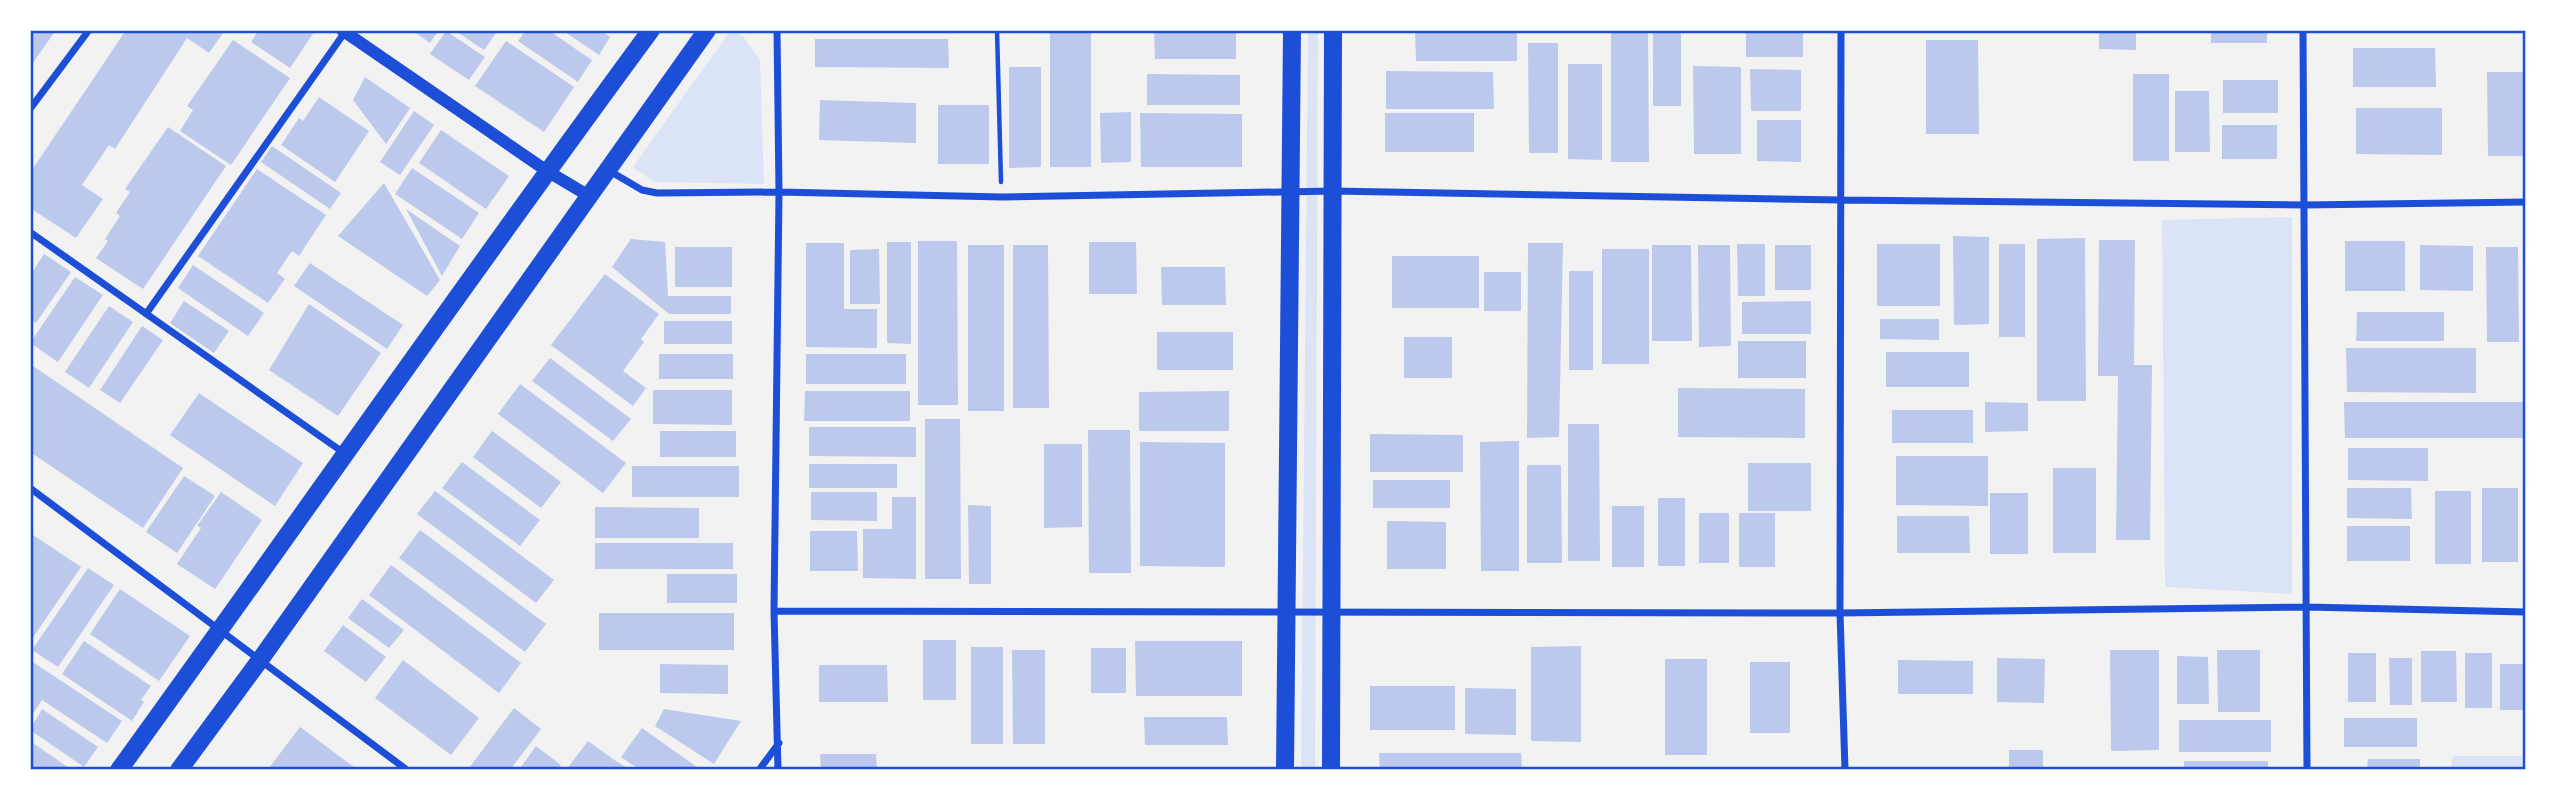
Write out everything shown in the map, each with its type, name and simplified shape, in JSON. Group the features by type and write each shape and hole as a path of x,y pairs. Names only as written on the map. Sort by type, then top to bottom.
{"main road":[{"path":"119,770 547,171 651,30"},
{"path":"179,770 707,30"},
{"path":"1285,770 1292,30"},
{"path":"1331,770 1333,30"}],"street":[{"path":"30,109 89,30"},
{"path":"777,30 779,191 774,611 778,770"},
{"path":"1841,30 1840,613 1844,770"},
{"path":"2303,30 2307,770"},
{"path":"146,314 346,31 547,171 589,196"},
{"path":"608,170 642,190 657,193 779,191 1002,197 1332,191 2304,205 2526,202"},
{"path":"30,232 346,455"},
{"path":"30,488 407,770"},
{"path":"774,611 1840,613 2307,607 2526,612"},
{"path":"759,770 779,743"}],"path":[{"path":"997,30 1002,197"}],"shaded area":[{"path":"731,30 743,36 760,60 764,184 654,182 633,167"},
{"path":"1308,30 1318,30 1315,770 1301,770"},
{"path":"2292,217 2292,594 2165,587 2162,220"},
{"path":"2453,756 2526,756 2526,770 2450,770"}],"building":[{"path":"30,30 56,30 30,67"},
{"path":"126,30 225,30 209,53 187,38 115,149 109,145 82,185 103,199 76,238 30,208 30,173"},
{"path":"259,30 314,32 290,68 251,42"},
{"path":"411,30 439,30 430,43"},
{"path":"454,30 491,30 496,33 484,50"},
{"path":"526,30 548,30 592,60 578,82 518,41"},
{"path":"562,30 600,30 610,37 599,55"},
{"path":"1050,30 1091,30 1091,167 1050,167"},
{"path":"1154,30 1236,30 1236,59 1155,59"},
{"path":"1415,30 1517,30 1517,61 1416,61"},
{"path":"1611,30 1648,30 1649,162 1611,162"},
{"path":"1653,30 1681,30 1681,106 1653,106"},
{"path":"1746,30 1803,30 1803,57 1746,57"},
{"path":"2099,30 2136,30 2136,50 2099,49"},
{"path":"2211,30 2267,30 2267,43 2211,43"},
{"path":"446,31 485,57 469,80 430,54"},
{"path":"815,39 948,39 949,68 815,67"},
{"path":"233,40 290,78 231,165 180,131 193,110 187,106"},
{"path":"1926,40 1978,40 1979,134 1926,134"},
{"path":"506,41 574,87 544,132 475,86"},
{"path":"1528,43 1558,43 1558,153 1529,153"},
{"path":"2353,48 2435,48 2436,87 2353,87"},
{"path":"1568,64 1602,64 1602,160 1568,159"},
{"path":"1693,66 1741,67 1741,154 1694,154"},
{"path":"1009,67 1041,67 1041,167 1009,168"},
{"path":"1750,69 1801,70 1801,111 1751,111"},
{"path":"1386,71 1493,72 1494,109 1386,109"},
{"path":"2487,72 2526,72 2526,156 2488,156"},
{"path":"1147,74 1240,75 1240,105 1147,105"},
{"path":"2133,74 2169,74 2169,161 2133,161"},
{"path":"365,77 410,108 386,144 353,100"},
{"path":"2223,80 2278,80 2278,113 2223,113"},
{"path":"2175,91 2209,91 2210,152 2175,152"},
{"path":"319,97 369,131 335,182 281,145 299,118 303,121"},
{"path":"820,100 916,103 916,143 819,140"},
{"path":"938,105 989,105 989,164 938,164"},
{"path":"2356,108 2442,108 2442,155 2356,154"},
{"path":"414,111 434,125 400,175 380,162"},
{"path":"1131,112 1131,162 1101,163 1100,113"},
{"path":"1140,113 1242,114 1242,167 1141,167"},
{"path":"1385,113 1474,113 1474,152 1385,152"},
{"path":"1757,120 1801,120 1801,162 1757,161"},
{"path":"2222,125 2277,125 2277,159 2222,159"},
{"path":"168,127 226,166 143,289 96,258 120,216 116,213 130,192 125,189"},
{"path":"441,130 509,176 486,209 419,163"},
{"path":"272,146 341,193 330,209 261,162"},
{"path":"412,168 479,213 462,239 395,194"},
{"path":"257,169 326,215 299,256 292,251 277,273 285,279 268,303 198,256"},
{"path":"384,183 440,280 427,296 338,236"},
{"path":"406,209 460,246 442,276"},
{"path":"1953,236 1989,237 1989,324 1954,325"},
{"path":"2085,238 2086,401 2037,401 2037,239"},
{"path":"631,239 665,242 668,296 731,296 731,314 669,314 612,267"},
{"path":"2099,240 2135,240 2134,365 2152,365 2150,540 2116,540 2118,376 2098,376"},
{"path":"918,241 957,241 958,405 918,405"},
{"path":"2345,241 2405,241 2405,291 2345,291"},
{"path":"887,242 911,242 911,344 887,343"},
{"path":"1089,242 1136,242 1137,294 1089,294"},
{"path":"806,243 844,243 844,309 877,309 877,348 806,347"},
{"path":"1528,243 1563,243 1559,437 1527,438"},
{"path":"1737,244 1765,244 1765,296 1738,296"},
{"path":"1877,244 1940,244 1940,306 1877,306"},
{"path":"1999,244 2025,244 2025,337 1999,337"},
{"path":"968,245 1004,245 1004,411 968,411"},
{"path":"1013,245 1048,245 1049,408 1013,408"},
{"path":"1652,245 1691,245 1692,341 1652,341"},
{"path":"1698,245 1730,245 1731,346 1699,347"},
{"path":"1775,245 1811,245 1811,290 1775,290"},
{"path":"2420,245 2473,246 2473,291 2420,290"},
{"path":"675,247 732,247 732,287 675,287"},
{"path":"2486,247 2518,247 2519,342 2487,342"},
{"path":"879,249 880,304 850,304 850,250"},
{"path":"1602,249 1649,249 1649,364 1602,364"},
{"path":"44,254 71,272 36,323 30,319 30,276"},
{"path":"1392,256 1479,256 1479,308 1392,308"},
{"path":"310,263 403,325 387,349 294,286"},
{"path":"193,265 264,313 248,336 178,288"},
{"path":"1161,267 1225,267 1226,305 1162,305"},
{"path":"1569,271 1593,271 1593,370 1569,370"},
{"path":"1484,272 1521,272 1521,311 1484,311"},
{"path":"605,274 659,314 641,339 644,342 623,371 646,388 633,406 551,345"},
{"path":"75,277 103,295 58,362 30,343"},
{"path":"184,301 229,331 214,353 170,323"},
{"path":"1811,301 1811,334 1742,334 1742,302"},
{"path":"309,304 381,353 338,416 269,370"},
{"path":"109,306 133,322 89,388 65,372"},
{"path":"2357,312 2444,312 2444,341 2356,341"},
{"path":"1880,319 1939,319 1939,340 1880,339"},
{"path":"664,321 732,321 732,344 664,344"},
{"path":"142,326 163,340 120,403 100,390"},
{"path":"1157,332 1233,332 1233,370 1157,370"},
{"path":"1404,337 1452,337 1452,378 1404,378"},
{"path":"1738,341 1806,341 1806,378 1738,378"},
{"path":"2346,348 2476,348 2476,393 2347,392"},
{"path":"1886,352 1969,352 1969,387 1886,387"},
{"path":"659,354 733,354 733,379 659,379"},
{"path":"806,354 906,354 906,384 806,384"},
{"path":"550,358 631,419 613,441 532,381"},
{"path":"30,364 183,468 143,528 30,452"},
{"path":"520,384 626,463 603,493 498,414"},
{"path":"1678,388 1805,389 1805,438 1678,437"},
{"path":"653,390 732,390 732,425 653,424"},
{"path":"805,391 910,391 910,421 804,421"},
{"path":"1229,391 1229,431 1139,431 1139,392"},
{"path":"199,393 303,463 275,506 170,435"},
{"path":"1985,402 2028,403 2028,431 1985,432"},
{"path":"2344,402 2523,402 2523,438 2345,438"},
{"path":"1892,410 1973,410 1973,443 1892,443"},
{"path":"925,419 960,419 961,579 925,579"},
{"path":"1568,424 1599,424 1600,561 1568,561"},
{"path":"809,427 916,427 916,457 809,456"},
{"path":"1088,430 1130,430 1131,573 1089,573"},
{"path":"492,431 561,482 541,508 473,457"},
{"path":"660,431 736,431 736,457 660,457"},
{"path":"1370,434 1463,435 1463,472 1370,472"},
{"path":"1519,441 1519,571 1481,571 1480,442"},
{"path":"1140,442 1225,443 1225,567 1140,566"},
{"path":"1044,444 1082,444 1082,527 1044,528"},
{"path":"2348,448 2428,448 2428,481 2348,480"},
{"path":"1896,456 1988,456 1988,506 1896,505"},
{"path":"462,462 540,520 520,546 442,488"},
{"path":"1748,463 1811,463 1811,511 1748,511"},
{"path":"809,464 897,464 897,488 809,488"},
{"path":"1527,465 1561,465 1562,563 1527,563"},
{"path":"632,466 739,466 739,497 632,497"},
{"path":"2053,468 2096,468 2096,553 2053,553"},
{"path":"184,476 215,496 177,553 146,532"},
{"path":"1373,480 1450,480 1450,508 1373,508"},
{"path":"2347,488 2411,488 2412,519 2347,518"},
{"path":"2482,488 2518,488 2518,562 2482,562"},
{"path":"435,491 554,580 536,603 417,514"},
{"path":"2435,491 2471,491 2471,564 2435,564"},
{"path":"221,492 262,520 215,589 177,564 201,528 197,526"},
{"path":"811,492 877,492 877,521 811,520"},
{"path":"1990,493 2028,493 2028,554 1990,554"},
{"path":"892,497 916,497 916,579 863,578 863,529 892,529"},
{"path":"1658,498 1685,498 1685,566 1658,566"},
{"path":"968,505 991,506 991,584 969,584"},
{"path":"1612,506 1644,506 1644,567 1612,567"},
{"path":"595,507 699,508 699,538 595,538"},
{"path":"1699,513 1729,513 1729,563 1699,563"},
{"path":"1739,513 1775,513 1775,567 1739,567"},
{"path":"1897,516 1969,516 1970,553 1897,553"},
{"path":"1387,521 1446,522 1446,569 1387,569"},
{"path":"2347,526 2410,526 2410,561 2347,561"},
{"path":"420,530 546,624 525,652 399,558"},
{"path":"810,531 857,531 858,571 810,571"},
{"path":"30,533 81,567 30,642"},
{"path":"595,543 733,543 733,569 595,569"},
{"path":"391,565 521,663 499,693 369,595"},
{"path":"88,568 114,585 58,667 32,650"},
{"path":"667,574 737,574 737,603 667,603"},
{"path":"120,589 190,636 159,681 90,634"},
{"path":"362,599 404,630 389,648 348,618"},
{"path":"599,613 734,613 734,650 599,650"},
{"path":"343,625 386,657 366,682 324,651"},
{"path":"923,640 956,640 956,700 923,700"},
{"path":"84,641 151,686 141,700 144,702 132,721 62,674"},
{"path":"1135,641 1242,641 1242,696 1136,696"},
{"path":"1581,646 1581,742 1531,741 1531,647"},
{"path":"971,647 1003,647 1003,744 971,744"},
{"path":"1091,648 1126,648 1126,693 1091,693"},
{"path":"1012,650 1045,650 1045,744 1013,744"},
{"path":"2110,650 2159,650 2159,750 2111,751"},
{"path":"2217,650 2260,650 2260,712 2218,712"},
{"path":"2421,651 2456,651 2457,702 2421,702"},
{"path":"2348,653 2376,653 2376,702 2348,702"},
{"path":"2465,653 2492,653 2492,708 2465,708"},
{"path":"2177,656 2208,657 2209,704 2177,704"},
{"path":"1997,658 2045,659 2044,703 1997,702"},
{"path":"2389,658 2412,658 2412,705 2390,705"},
{"path":"1665,659 1707,659 1707,755 1665,755"},
{"path":"403,660 479,718 451,755 375,698"},
{"path":"1898,660 1973,661 1973,694 1898,694"},
{"path":"31,661 122,721 107,743 42,700 30,718"},
{"path":"1750,662 1790,662 1790,733 1750,733"},
{"path":"660,664 728,665 728,694 660,693"},
{"path":"2500,664 2526,664 2526,710 2500,710"},
{"path":"819,665 887,665 888,702 819,702"},
{"path":"1370,686 1455,686 1455,730 1370,730"},
{"path":"1465,688 1516,689 1516,735 1465,734"},
{"path":"514,708 541,729 510,770 471,770 469,768"},
{"path":"42,709 98,747 84,767 30,730"},
{"path":"664,709 741,721 714,764 655,726"},
{"path":"1144,717 1227,717 1228,745 1145,745"},
{"path":"2344,718 2417,718 2417,747 2344,747"},
{"path":"2179,720 2271,720 2271,752 2179,752"},
{"path":"300,727 358,770 269,768"},
{"path":"642,728 701,770 640,770 621,757"},
{"path":"30,741 72,770 30,770"},
{"path":"588,741 613,759 630,770 566,770"},
{"path":"536,746 561,765 557,770 519,770"},
{"path":"2009,750 2043,750 2043,770 2009,770"},
{"path":"1379,753 1521,753 1522,770 1380,770"},
{"path":"820,754 876,754 877,770 821,770"},
{"path":"2368,759 2420,759 2420,770 2367,770"},
{"path":"2184,761 2268,761 2268,770 2184,770"}]}
